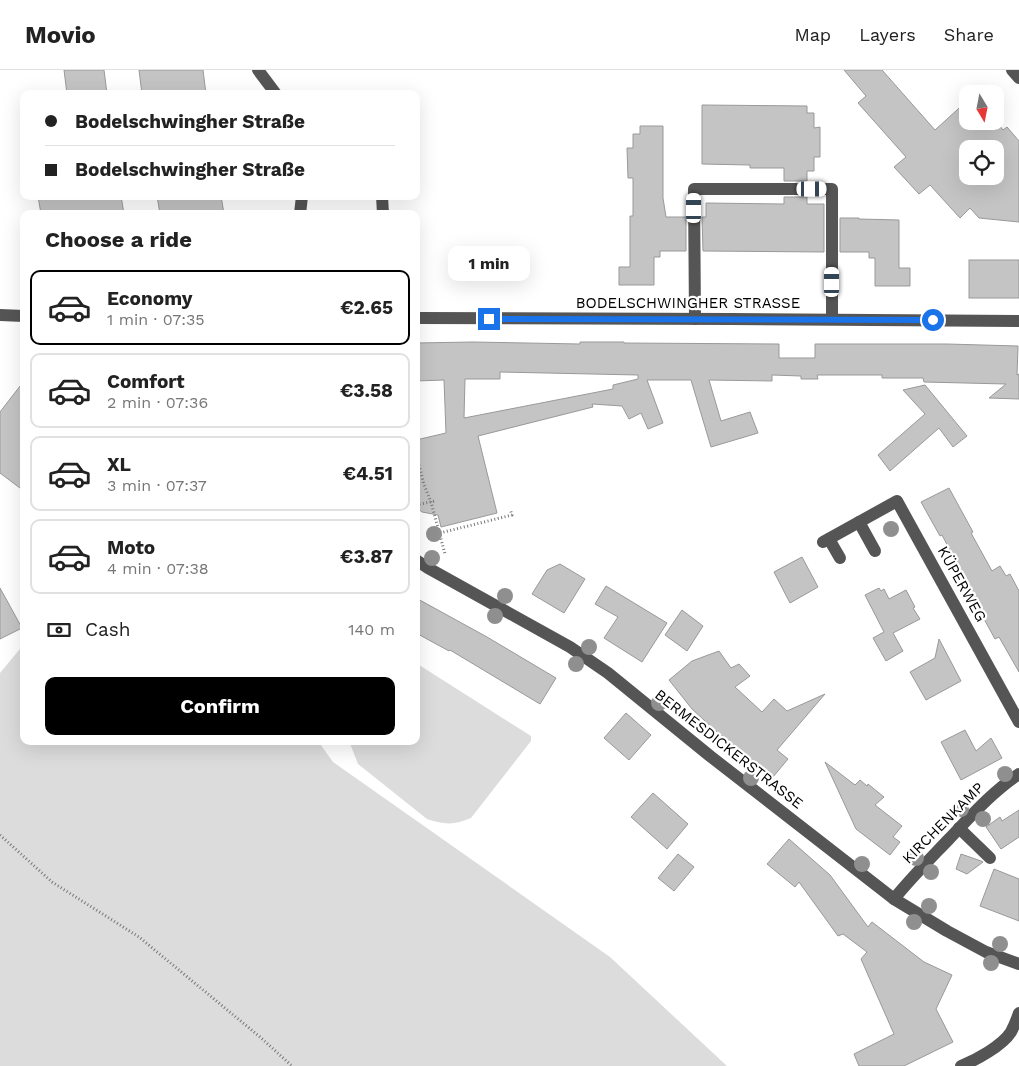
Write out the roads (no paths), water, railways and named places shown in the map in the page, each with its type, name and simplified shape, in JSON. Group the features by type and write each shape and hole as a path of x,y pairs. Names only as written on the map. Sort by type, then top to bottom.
{"street":[{"path":"258,70 273,90"},
{"path":"1012,70 1019,78"},
{"path":"695,319 694,189 832,189 832,319"},
{"path":"0,316 20,316"},
{"name":"BODELSCHWINGHER STRASSE","path":"420,318 1019,321"},
{"name":"KÜPERWEG","path":"840,558 826,541 898,501 1019,722"},
{"path":"859,522 875,551"},
{"name":"BERMESDICKERSTRASSE","path":"420,563 570,647 608,673 710,756 894,898 947,931 986,952 1019,964"},
{"name":"KIRCHENKAMP","path":"894,898 973,813 1019,774"},
{"path":"959,828 990,858"},
{"path":"961,1066 980,1057 998,1045 1010,1034 1019,1013"}]}
